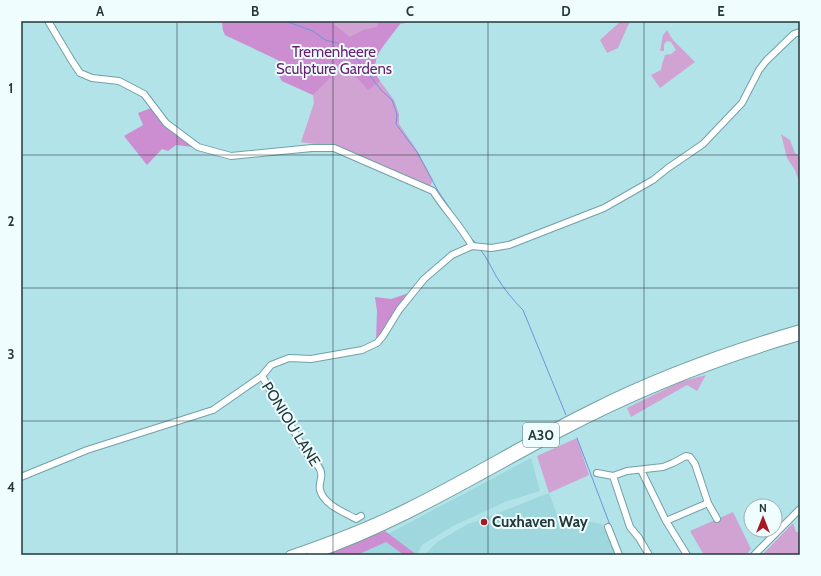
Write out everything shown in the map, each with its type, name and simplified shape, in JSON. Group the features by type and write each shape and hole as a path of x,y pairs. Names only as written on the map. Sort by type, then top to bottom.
{"highway":[{"name":"A30","path":"290,555 359,530 410,506 557,426 623,393 722,354 800,329"},
{"name":"A30","path":"312,555 383,527 424,507 561,432 621,402 752,350 800,336"}],"street":[{"path":"48,21 80,73 92,78 119,81 144,94 166,123 198,147 231,156 312,148 334,148 433,191 460,226 472,246"},
{"path":"21,477 87,450 214,410 262,376 271,365 289,358 311,359 362,350 377,343 384,336 399,310 424,279 452,255 472,246 490,248 509,245 604,208 653,180 703,144 742,103 759,70 766,61 794,34 800,32"},
{"name":"PONIOU LANE","path":"262,376 309,457 318,465 322,475 319,485 323,496 330,504 356,519 361,516"},
{"path":"597,473 613,476 627,471 664,467 686,456 690,456 695,464 708,503 717,519"},
{"path":"641,470 666,521 687,555"},
{"path":"613,476 630,527 639,538 649,555"},
{"path":"666,521 708,503"},
{"path":"754,555 800,509"},
{"path":"608,528 619,555"}],"shaded area":[{"path":"531,458 540,491 505,502 453,526 422,545 417,555 388,534"},
{"path":"549,493 560,523 581,520 602,524 616,555 424,555 437,542 468,524"},
{"path":"386,541 404,555 357,555"}],"green space":[{"name":"Tremenheere Sculpture Gardens","path":"222,21 418,21 400,24 377,55 374,68 377,77 394,100 399,114 399,124 418,152 433,180 429,188 365,158 328,146 301,142 314,103 313,95 282,81 278,74 282,64 278,60 225,35"},
{"path":"222,21 330,21 350,37 363,30 377,27 378,23 376,21 400,21 400,24 384,44 377,58 375,66 376,73 380,81 368,90 349,69 339,69 313,95 282,81 278,74 282,64 278,60 225,35"},
{"path":"621,21 630,21 618,48 607,53 600,40"},
{"path":"667,30 673,40 695,62 660,88 651,75 661,70 665,55 671,54 676,50 671,42 667,41 664,44 664,51 660,51 663,35"},
{"path":"151,108 163,124 193,147 176,145 168,151 162,149 147,165 124,136 143,125 138,113"},
{"path":"781,134 790,140 795,153 799,155 800,184 795,170 787,158"},
{"path":"409,293 395,311 382,334 376,341 377,311 375,297 391,299"},
{"path":"706,375 697,391 687,385 631,417 627,408 680,382"},
{"path":"577,438 589,475 549,493 537,456"},
{"path":"733,512 743,533 743,538 746,538 751,549 746,555 704,555 690,531"},
{"path":"793,523 796,532 800,532 800,555 762,555 778,538 783,538 783,533"},
{"path":"385,531 417,555 404,555 386,542 357,555 321,555"}],"waterway":[{"path":"285,21 313,31 325,40 338,43 356,58 381,90 392,100 397,114 396,124 417,152 438,191 457,219"},
{"path":"469,236 477,244"},
{"path":"480,249 502,285 523,310 566,415"},
{"path":"577,438 610,525"}],"place":[{"name":"Cuxhaven Way","path":"484,522"}]}
